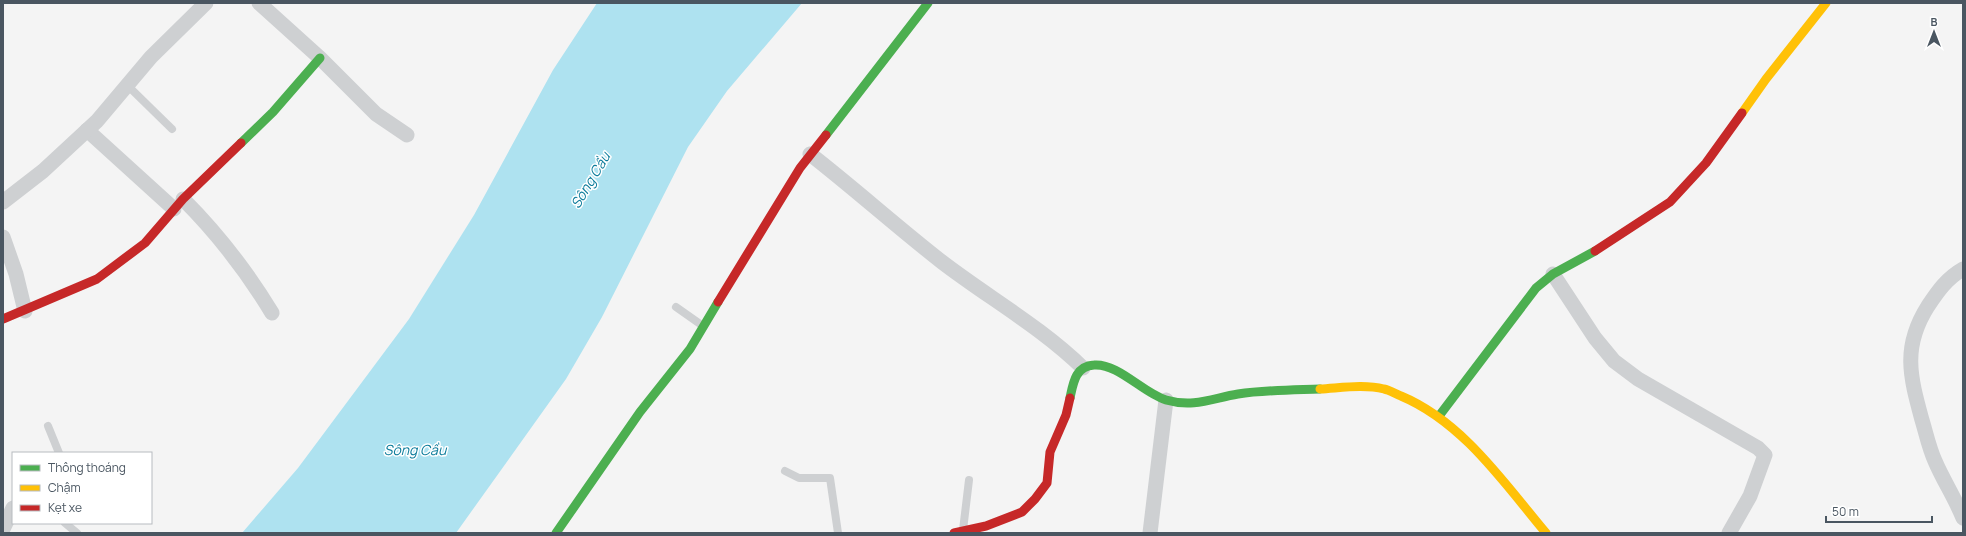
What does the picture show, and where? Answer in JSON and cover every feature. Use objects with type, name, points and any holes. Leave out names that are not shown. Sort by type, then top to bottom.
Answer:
[{"type":"street","points":[[3,202],[43,171],[87,130],[151,57],[206,3]]},
{"type":"street","points":[[259,3],[320,58],[376,114],[407,136]]},
{"type":"street","points":[[556,533],[640,412],[682,360],[704,327],[800,168],[928,3]]},
{"type":"street","points":[[1439,416],[1480,359],[1536,288],[1553,274],[1606,245],[1670,202],[1706,163],[1766,80],[1826,3]]},
{"type":"street","points":[[3,319],[25,311],[96,279],[145,243],[178,204],[273,112],[320,58]]},
{"type":"street","points":[[87,130],[156,190],[208,224],[250,276],[272,313]]},
{"type":"street","points":[[810,154],[942,262],[1073,358],[1083,368]]},
{"type":"street","points":[[3,237],[16,274],[25,311]]},
{"type":"street","points":[[1963,269],[1952,276],[1939,289],[1919,320],[1914,333],[1911,348],[1911,369],[1914,391],[1934,459],[1963,518]]},
{"type":"street","points":[[1553,274],[1594,338],[1614,361],[1638,379],[1758,448],[1765,455],[1750,496],[1729,533]]},
{"type":"street","points":[[959,532],[986,526],[1022,512],[1035,499],[1047,483],[1050,452],[1068,410],[1074,379],[1083,368],[1092,365],[1104,365],[1171,401],[1194,403],[1216,400],[1237,394],[1282,390],[1359,387],[1384,389],[1413,401],[1439,416],[1475,449],[1546,533]]},
{"type":"street","points":[[1150,533],[1171,401]]},
{"type":"street","points":[[3,529],[12,510]]},
{"type":"lane","points":[[127,85],[172,129]]},
{"type":"lane","points":[[676,307],[704,327]]},
{"type":"lane","points":[[48,426],[60,452]]},
{"type":"lane","points":[[785,471],[799,478],[830,478],[838,533]]},
{"type":"lane","points":[[959,532],[969,480]]},
{"type":"lane","points":[[66,524],[77,533]]},
{"type":"water","name":"Sông Cầu","points":[[597,3],[802,3],[727,91],[688,147],[602,317],[566,379],[456,533],[242,533],[298,468],[409,319],[474,215],[553,70]]},
{"type":"traffic: fast","points":[[826,135],[928,3]]},
{"type":"traffic: fast","points":[[241,143],[273,112],[320,58]]},
{"type":"traffic: fast","points":[[1439,416],[1536,288],[1553,274],[1595,251]]},
{"type":"traffic: fast","points":[[556,533],[640,412],[690,349],[718,302]]},
{"type":"traffic: fast","points":[[1070,398],[1074,382],[1079,372],[1088,366],[1094,365],[1103,366],[1121,373],[1157,396],[1176,402],[1203,402],[1238,394],[1279,390],[1320,389]]},
{"type":"traffic: slow","points":[[1742,113],[1766,79],[1826,3]]},
{"type":"traffic: slow","points":[[1320,389],[1368,387],[1388,390],[1423,407],[1444,421],[1481,456],[1546,533]]},
{"type":"traffic: jam","points":[[1595,251],[1670,202],[1706,163],[1742,113]]},
{"type":"traffic: jam","points":[[718,302],[800,168],[826,135]]},
{"type":"traffic: jam","points":[[3,319],[97,279],[145,243],[183,199],[241,143]]},
{"type":"traffic: jam","points":[[954,533],[986,526],[1022,512],[1035,499],[1047,483],[1050,452],[1066,415],[1070,398]]}]
